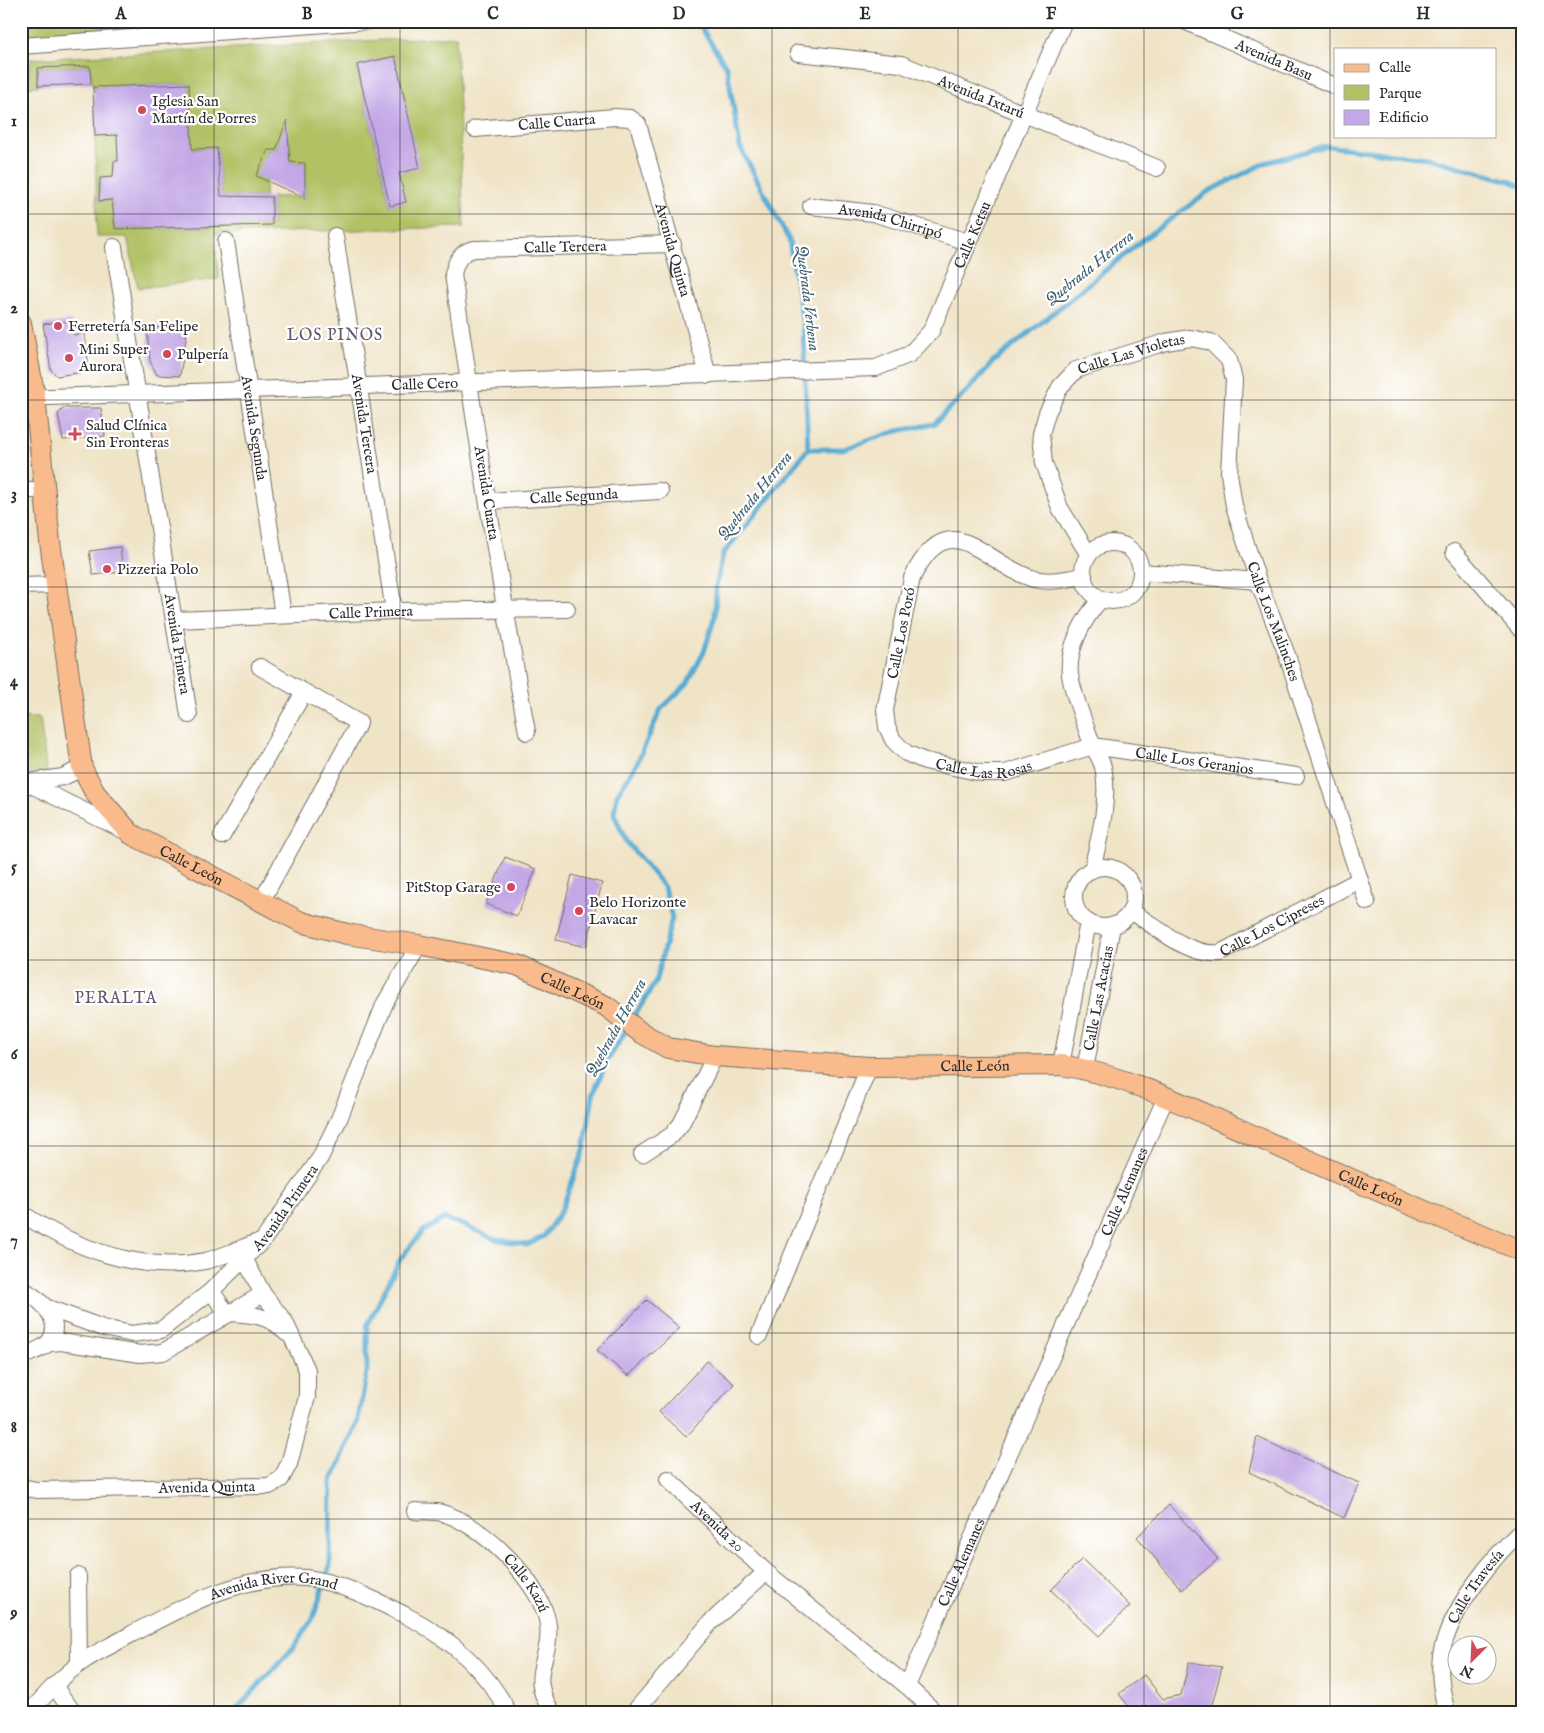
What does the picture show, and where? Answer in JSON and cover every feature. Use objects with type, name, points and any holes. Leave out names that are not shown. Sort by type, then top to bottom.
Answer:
[{"type":"main road","name":"Calle León","points":[[21,323],[28,397],[45,490],[56,585],[82,768],[95,793],[131,834],[301,922],[347,934],[419,944],[517,965],[606,1006],[640,1032],[668,1048],[715,1056],[869,1067],[1061,1065],[1086,1069],[1166,1097],[1425,1213],[1523,1251]]},
{"type":"street","points":[[21,46],[368,21]]},
{"type":"street","name":"Calle Ketsu","points":[[814,370],[876,368],[910,354],[931,331],[1064,21]]},
{"type":"street","name":"Avenida Basu","points":[[1184,21],[1334,86]]},
{"type":"street","name":"Avenida Ixtarú","points":[[798,53],[901,64],[1157,168]]},
{"type":"street","name":"Calle Cuarta","points":[[475,129],[615,117],[630,118],[638,124]]},
{"type":"street","name":"Avenida Quinta","points":[[638,124],[708,375]]},
{"type":"street","name":"Avenida Chirripó","points":[[812,206],[873,213],[968,242]]},
{"type":"street","name":"Avenida Tercera","points":[[335,236],[394,610]]},
{"type":"street","name":"Avenida Segunda","points":[[226,241],[283,615]]},
{"type":"street","name":"Calle Tercera","points":[[460,255],[468,250],[475,249],[673,244]]},
{"type":"street","name":"Avenida Primera","points":[[114,247],[189,715]]},
{"type":"street","name":"Avenida Cuarta","points":[[460,255],[453,274],[468,383],[527,732]]},
{"type":"street","name":"Calle Las Violetas","points":[[1089,555],[1060,508],[1044,464],[1041,434],[1047,412],[1060,388],[1076,370],[1139,350],[1190,338],[1211,342]]},
{"type":"street","name":"Calle Los Malinches","points":[[1211,342],[1229,360],[1234,380],[1229,473],[1234,506],[1258,581],[1287,655],[1366,902]]},
{"type":"street","name":"Calle Cero","points":[[28,397],[137,395],[247,388],[468,383],[814,370]]},
{"type":"street","points":[[21,490],[45,490]]},
{"type":"street","name":"Calle Segunda","points":[[488,501],[660,490]]},
{"type":"street","name":"Calle Los Poró","points":[[887,727],[885,710],[912,578],[921,558],[934,546],[949,539],[964,541],[1014,571],[1035,579],[1056,581],[1084,576]]},
{"type":"street","points":[[1104,545],[1122,545],[1136,555],[1142,572],[1136,590],[1120,600],[1101,599],[1093,593],[1084,576],[1084,569],[1089,555],[1104,545]]},
{"type":"street","points":[[1454,552],[1523,632]]},
{"type":"street","points":[[1142,572],[1258,581]]},
{"type":"street","points":[[21,586],[56,585]]},
{"type":"street","points":[[1092,870],[1105,808],[1104,770],[1093,746],[1070,676],[1071,659],[1076,641],[1089,612],[1101,599]]},
{"type":"street","name":"Calle Primera","points":[[175,620],[394,610],[567,609]]},
{"type":"street","points":[[260,667],[359,723],[261,902]]},
{"type":"street","points":[[222,836],[304,692]]},
{"type":"street","name":"Calle Las Rosas","points":[[887,727],[893,740],[906,753],[925,761],[982,773],[1005,773],[1093,746]]},
{"type":"street","name":"Calle Los Geranios","points":[[1093,746],[1296,776]]},
{"type":"street","points":[[24,781],[63,777],[82,768]]},
{"type":"street","points":[[24,781],[131,834]]},
{"type":"street","points":[[1088,922],[1076,908],[1074,898],[1079,880],[1092,870],[1104,867],[1123,874],[1133,891],[1131,911]]},
{"type":"street","name":"Calle Los Cipreses","points":[[1131,911],[1190,950],[1201,954],[1220,953],[1359,880]]},
{"type":"street","name":"Calle Las Acacias","points":[[1061,1065],[1088,922],[1104,927],[1112,926],[1119,923],[1131,911]]},
{"type":"street","name":"Calle Las Acacias","points":[[1086,1069],[1112,926]]},
{"type":"street","name":"Avenida Primera","points":[[21,1289],[45,1307],[75,1320],[132,1334],[161,1330],[211,1290],[264,1239],[320,1158],[339,1119],[385,1003],[419,944]]},
{"type":"street","points":[[642,1154],[672,1134],[681,1124],[715,1056]]},
{"type":"street","points":[[759,1336],[869,1067]]},
{"type":"street","name":"Calle Alemanes","points":[[907,1686],[1166,1097]]},
{"type":"street","points":[[21,1213],[81,1245],[111,1256],[138,1262],[164,1264],[207,1260],[264,1239]]},
{"type":"street","name":"Avenida Quinta","points":[[21,1487],[36,1490],[269,1486],[281,1479],[289,1464],[307,1397],[307,1370],[285,1322],[263,1294],[244,1258]]},
{"type":"street","points":[[211,1290],[227,1313]]},
{"type":"street","points":[[21,1357],[49,1343],[61,1342],[140,1354],[163,1352],[214,1324],[227,1313],[263,1294]]},
{"type":"street","points":[[45,1307],[53,1318],[54,1332],[49,1343]]},
{"type":"street","name":"Avenida Quinta","points":[[227,1313],[249,1314],[273,1321],[296,1344]]},
{"type":"street","name":"Avenida 20","points":[[668,1478],[766,1572]]},
{"type":"street","name":"Calle Kazú","points":[[415,1511],[441,1512],[464,1523],[495,1545],[525,1577],[539,1600],[548,1623],[548,1642],[540,1668],[540,1687],[544,1700],[552,1712]]},
{"type":"street","name":"Calle Travesía","points":[[1447,1712],[1440,1662],[1444,1642],[1462,1606],[1496,1554],[1523,1528]]},
{"type":"street","points":[[634,1712],[710,1623],[766,1572],[907,1686],[935,1712]]},
{"type":"street","points":[[78,1576],[79,1664]]},
{"type":"street","name":"Avenida River Grand","points":[[30,1712],[54,1686],[79,1664],[162,1618],[232,1587],[254,1581],[306,1578],[372,1598],[430,1628],[478,1667],[492,1684],[508,1712]]},
{"type":"street","points":[[54,1686],[73,1712]]},
{"type":"green space","points":[[28,21],[202,21],[26,35]]},
{"type":"green space","points":[[456,36],[464,227],[214,234],[219,279],[138,288],[127,237],[97,237],[95,136],[191,133],[189,84],[93,87],[90,66],[38,68],[38,86],[27,87],[31,59]],"holes":[[[395,56],[407,110],[386,116],[405,202],[390,206],[357,65]],[[281,137],[288,137],[290,162],[305,163],[305,196],[272,197],[272,225],[115,229],[112,200],[99,201],[100,178],[113,177],[114,161],[118,161],[126,150],[217,148],[221,196],[265,197],[266,180],[257,176],[268,150],[276,150]]]},
{"type":"green space","points":[[21,717],[40,718],[47,773],[28,777],[21,774]]},
{"type":"building","points":[[395,56],[420,168],[399,173],[406,202],[390,206],[357,65]]},
{"type":"building","points":[[90,66],[91,84],[38,86],[38,68]]},
{"type":"building","points":[[189,84],[192,149],[217,148],[221,196],[272,197],[272,225],[115,229],[112,200],[99,201],[100,178],[113,177],[114,161],[118,161],[117,135],[95,136],[93,87]]},
{"type":"building","points":[[287,120],[290,162],[305,163],[305,198],[256,176],[268,150],[276,150]]},
{"type":"building","name":"Mini Super Aurora","points":[[72,321],[74,335],[85,333],[89,371],[57,376],[51,370],[43,324]]},
{"type":"building","name":"Pulpería","points":[[188,326],[180,376],[157,375],[150,361],[147,328]]},
{"type":"building","points":[[64,408],[101,408],[105,436],[63,440],[58,414]]},
{"type":"building","points":[[120,547],[123,572],[93,575],[89,551]]},
{"type":"building","name":"PitStop Garage","points":[[505,857],[536,869],[517,916],[486,904]]},
{"type":"building","name":"Belo Horizonte Lavacar","points":[[572,875],[602,883],[586,947],[556,940]]},
{"type":"building","points":[[647,1300],[680,1328],[628,1376],[597,1350]]},
{"type":"building","points":[[707,1361],[734,1384],[686,1437],[659,1412]]},
{"type":"building","points":[[1257,1437],[1359,1483],[1344,1518],[1249,1472]]},
{"type":"building","points":[[1169,1505],[1218,1559],[1182,1590],[1137,1537]]},
{"type":"building","points":[[1082,1559],[1130,1606],[1099,1636],[1051,1590]]},
{"type":"building","points":[[1189,1662],[1222,1667],[1210,1712],[1133,1712],[1119,1694],[1144,1675],[1163,1699],[1181,1695]]},
{"type":"waterway","name":"Quebrada Verbena","points":[[697,21],[727,68],[740,147],[789,240],[803,323],[808,449]]},
{"type":"waterway","name":"Quebrada Herrera","points":[[632,1020],[655,983],[672,918],[664,887],[626,841],[614,814],[617,795],[637,763],[661,709],[687,684],[704,652],[715,616],[716,586],[723,554],[808,449],[843,449],[897,431],[934,424],[993,362],[1145,238],[1209,191],[1265,163],[1326,146],[1427,158],[1510,181],[1523,187]]},
{"type":"waterway","name":"Quebrada Herrera","points":[[234,1712],[294,1647],[313,1618],[330,1566],[331,1482],[357,1424],[367,1372],[367,1326],[401,1258],[423,1231],[444,1219],[461,1224],[495,1239],[527,1245],[544,1236],[561,1211],[584,1150],[593,1095],[606,1063],[628,1027]]},
{"type":"place","name":"Iglesia San Martín de Porres","points":[[142,110]]},
{"type":"place","name":"Ferretería San Felipe","points":[[58,326]]},
{"type":"place","name":"Pulpería","points":[[167,354]]},
{"type":"place","name":"Mini Super Aurora","points":[[69,358]]},
{"type":"place","name":"Salud Clínica Sin Fronteras","points":[[75,434]]},
{"type":"place","name":"Pizzeria Polo","points":[[107,569]]},
{"type":"place","name":"PitStop Garage","points":[[511,887]]},
{"type":"place","name":"Belo Horizonte Lavacar","points":[[579,911]]},
{"type":"district","name":"LOS PINOS","points":[[335,334]]},
{"type":"district","name":"PERALTA","points":[[116,997]]}]
